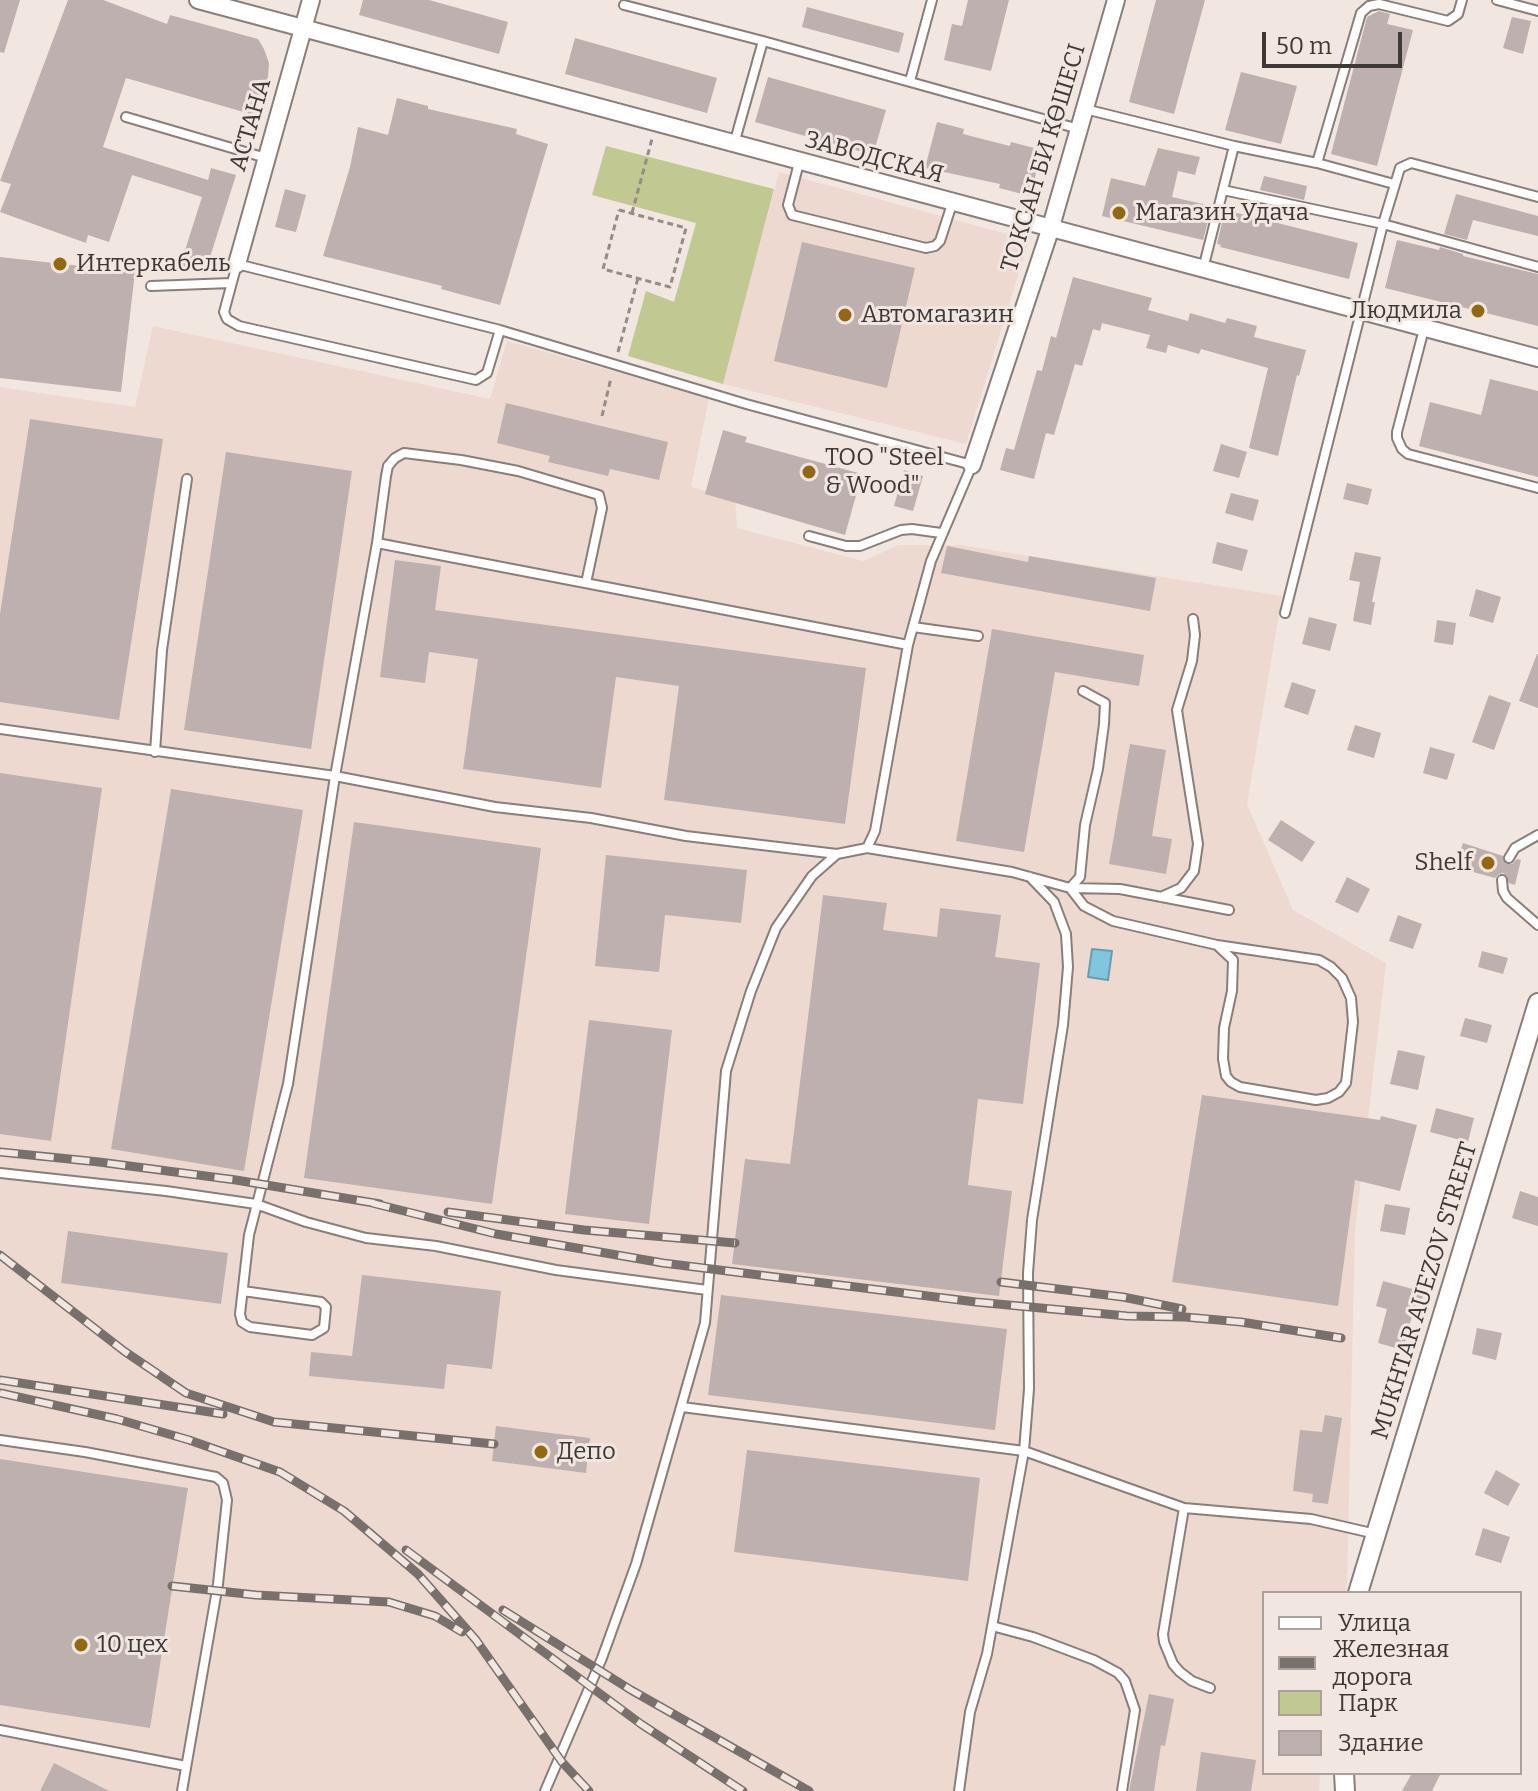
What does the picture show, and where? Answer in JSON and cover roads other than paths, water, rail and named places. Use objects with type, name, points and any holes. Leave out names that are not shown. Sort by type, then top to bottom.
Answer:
[{"type":"street","name":"ЗАВОДСКАЯ","points":[[199,0],[952,204],[1538,358]]},
{"type":"street","name":"АСТАНА","points":[[237,264],[311,0]]},
{"type":"street","name":"ТОКСАН БИ КӨШЕСІ","points":[[972,465],[1050,230],[1116,0]]},
{"type":"street","name":"MUKHTAR AUEZOV STREET","points":[[1359,1591],[1538,1003]]},
{"type":"lane","points":[[910,81],[932,0]]},
{"type":"lane","points":[[1317,163],[1361,13],[1369,6],[1379,4],[1448,21],[1458,14],[1462,0]]},
{"type":"lane","points":[[1497,0],[1538,11]]},
{"type":"lane","points":[[624,5],[1079,129]]},
{"type":"lane","points":[[734,145],[763,41]]},
{"type":"lane","points":[[1085,109],[1394,184]]},
{"type":"lane","points":[[126,117],[266,158]]},
{"type":"lane","points":[[1202,270],[1234,146]]},
{"type":"lane","points":[[799,163],[788,205],[792,215],[926,248],[940,241],[952,204]]},
{"type":"lane","points":[[1285,613],[1383,224],[1400,168],[1411,163],[1538,197]]},
{"type":"lane","points":[[1223,190],[1383,224],[1538,267]]},
{"type":"lane","points":[[500,330],[487,373],[476,380],[232,324],[224,312],[237,264],[500,330],[746,404],[972,465],[931,561],[908,645],[875,831],[867,848]]},
{"type":"lane","points":[[151,286],[231,283]]},
{"type":"lane","points":[[1424,329],[1397,432],[1402,449],[1408,454],[1538,488]]},
{"type":"lane","points":[[243,1291],[321,1302],[326,1307],[324,1328],[312,1335],[246,1325],[240,1318],[249,1235],[288,1084],[335,776],[388,466],[404,453],[414,452],[518,471],[599,495],[602,508],[586,583]]},
{"type":"lane","points":[[155,752],[162,650],[187,479]]},
{"type":"lane","points":[[809,536],[846,546],[860,546],[901,530],[941,533]]},
{"type":"lane","points":[[377,543],[908,645]]},
{"type":"lane","points":[[1161,897],[1181,888],[1194,871],[1198,844],[1177,710],[1192,661],[1193,619]]},
{"type":"lane","points":[[913,627],[978,636]]},
{"type":"lane","points":[[1070,888],[1080,877],[1085,825],[1098,769],[1104,724],[1105,703],[1083,691]]},
{"type":"lane","points":[[0,729],[335,776],[495,807],[591,818],[686,836],[837,854],[867,848],[1030,877],[1070,888],[1120,889],[1229,910]]},
{"type":"lane","points":[[1509,858],[1515,848],[1538,835]]},
{"type":"lane","points":[[545,1791],[594,1678],[636,1564],[705,1323],[726,1071],[751,991],[776,928],[812,876],[837,854]]},
{"type":"lane","points":[[959,1791],[970,1712],[987,1654],[1024,1451],[1032,1220],[1063,1025],[1068,967],[1066,934],[1054,902],[1030,877]]},
{"type":"lane","points":[[1502,880],[1507,898],[1538,925]]},
{"type":"lane","points":[[1070,888],[1084,906],[1113,921],[1217,945],[1319,960],[1331,967],[1342,978],[1351,998],[1353,1022],[1346,1083],[1339,1092],[1316,1100],[1240,1087],[1226,1076],[1224,1028],[1232,991],[1233,960],[1217,945]]},
{"type":"lane","points":[[0,1173],[256,1204],[306,1222],[366,1238],[436,1246],[556,1270],[707,1290]]},
{"type":"lane","points":[[682,1407],[1024,1451],[1184,1508],[1311,1519],[1376,1534]]},
{"type":"lane","points":[[0,1440],[114,1457],[216,1477],[223,1483],[227,1500],[218,1584],[182,1791]]},
{"type":"lane","points":[[1184,1508],[1164,1642],[1173,1664],[1180,1672],[1210,1688]]},
{"type":"lane","points":[[992,1626],[1033,1637],[1094,1660],[1118,1673],[1125,1681],[1135,1710],[1122,1791]]},
{"type":"lane","points":[[0,1730],[186,1766]]},
{"type":"water","points":[[1092,949],[1112,951],[1108,980],[1088,977]]},
{"type":"railway","points":[[0,1152],[236,1180],[380,1204]]},
{"type":"railway","points":[[372,1203],[496,1234],[663,1263],[976,1302],[1127,1316],[1241,1322],[1341,1338]]},
{"type":"railway","points":[[448,1212],[584,1230],[735,1243]]},
{"type":"railway","points":[[0,1255],[124,1351],[186,1393],[274,1422],[494,1444]]},
{"type":"railway","points":[[1001,1282],[1123,1297],[1182,1309]]},
{"type":"railway","points":[[0,1380],[223,1414]]},
{"type":"railway","points":[[0,1393],[117,1419],[189,1440],[280,1472],[344,1511],[418,1574],[476,1640],[562,1762],[589,1791]]},
{"type":"railway","points":[[406,1550],[641,1724],[743,1791]]},
{"type":"railway","points":[[172,1586],[256,1595],[389,1602],[435,1616],[462,1632]]},
{"type":"railway","points":[[503,1610],[631,1690],[809,1791]]},
{"type":"place","name":"Магазин Удача","points":[[1119,213]]},
{"type":"place","name":"Интеркабель","points":[[60,264]]},
{"type":"place","name":"Людмила","points":[[1478,311]]},
{"type":"place","name":"Автомагазин","points":[[845,315]]},
{"type":"place","name":"TOO \"Steel & Wood\"","points":[[809,472]]},
{"type":"place","name":"Shelf","points":[[1488,863]]},
{"type":"place","name":"Депо","points":[[541,1452]]},
{"type":"place","name":"10 цех","points":[[81,1645]]}]
